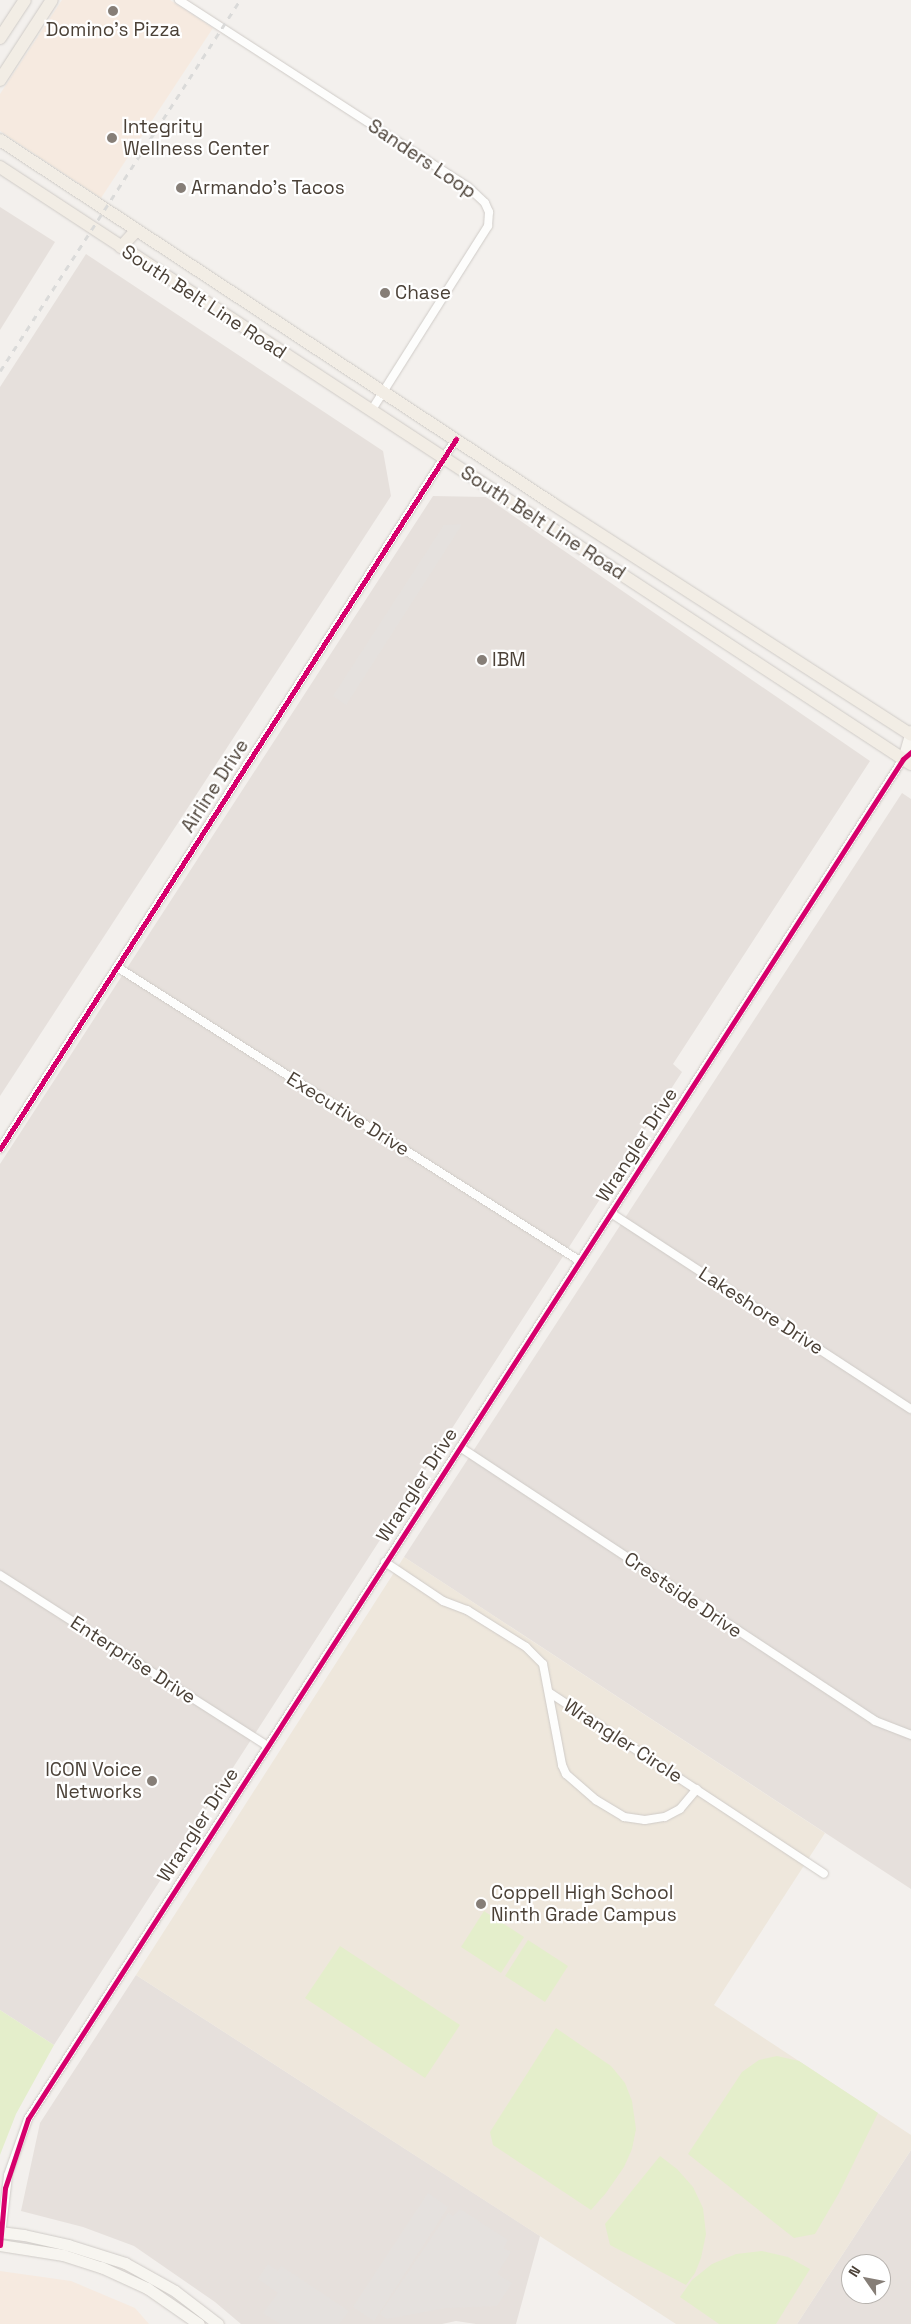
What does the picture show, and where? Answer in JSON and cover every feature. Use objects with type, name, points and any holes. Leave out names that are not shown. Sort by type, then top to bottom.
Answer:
[{"type":"main road","points":[[0,38],[25,0]]},
{"type":"main road","points":[[0,80],[52,0]]},
{"type":"main road","name":"South Belt Line Road","points":[[0,140],[668,579],[910,733]]},
{"type":"main road","name":"South Belt Line Road","points":[[0,167],[656,597],[908,758]]},
{"type":"main road","points":[[121,247],[137,230]]},
{"type":"main road","points":[[656,597],[668,579]]},
{"type":"main road","points":[[908,758],[910,733]]},
{"type":"main road","points":[[1,2232],[23,2234],[105,2255],[125,2263],[165,2285],[218,2324]]},
{"type":"main road","points":[[0,2245],[32,2249],[81,2260],[122,2276],[158,2295],[198,2324]]},
{"type":"main road","points":[[158,2295],[165,2285]]},
{"type":"street","name":"Sanders Loop","points":[[179,0],[468,187],[485,203],[489,212],[488,226],[371,411]]},
{"type":"street","name":"Airline Drive","points":[[0,1148],[456,439]]},
{"type":"street","name":"Wrangler Drive","points":[[0,2245],[8,2175],[28,2119],[385,1562],[908,758]]},
{"type":"street","name":"Executive Drive","points":[[117,967],[580,1261]]},
{"type":"street","name":"Lakeshore Drive","points":[[611,1213],[911,1409]]},
{"type":"street","name":"Crestside Drive","points":[[460,1447],[867,1716],[900,1732],[911,1735]]},
{"type":"street","name":"Wrangler Drive","points":[[385,1562],[443,1601],[467,1610],[526,1647],[543,1664],[550,1693]]},
{"type":"street","name":"Enterprise Drive","points":[[0,1575],[267,1746]]},
{"type":"street","name":"Wrangler Circle","points":[[550,1693],[562,1765],[566,1774],[596,1800],[624,1817],[645,1820],[665,1817],[680,1809],[697,1789]]},
{"type":"street","name":"Wrangler Circle","points":[[550,1693],[824,1874]]},
{"type":"shaded area","points":[[62,0],[170,0],[213,28],[101,198],[0,131],[0,94]]},
{"type":"shaded area","points":[[0,207],[55,242],[0,330]]},
{"type":"shaded area","points":[[86,254],[383,451],[391,496],[0,1096],[0,387]]},
{"type":"shaded area","points":[[433,496],[486,497],[870,761],[673,1064],[682,1072],[54,2045],[0,2010],[0,1164]]},
{"type":"shaded area","points":[[460,524],[461,526],[346,705],[333,696],[444,525]]},
{"type":"shaded area","points":[[902,793],[911,799],[911,1889],[404,1557]]},
{"type":"shaded area","name":"Coppell High School Ninth Grade Campus","points":[[404,1557],[825,1833],[714,2005],[911,2135],[911,2150],[843,2254],[841,2254],[841,2257],[797,2324],[676,2324],[136,1975]]},
{"type":"shaded area","points":[[136,1975],[540,2236],[516,2324],[476,2324],[456,2321],[442,2324],[241,2324],[215,2302],[134,2246],[83,2227],[21,2211],[40,2123]]},
{"type":"shaded area","points":[[911,2150],[911,2324],[797,2324],[841,2257],[841,2304],[891,2304],[891,2254],[843,2254]]},
{"type":"shaded area","points":[[428,2193],[448,2207],[374,2321],[353,2307]]},
{"type":"shaded area","points":[[460,2209],[508,2240],[504,2248],[511,2252],[497,2274],[512,2283],[497,2306],[445,2308],[387,2319],[380,2314],[448,2213],[453,2216]]},
{"type":"shaded area","points":[[268,2264],[278,2271],[281,2266],[349,2311],[339,2324],[280,2324],[263,2313],[278,2293],[258,2279]]},
{"type":"shaded area","points":[[0,2271],[71,2281],[135,2308],[149,2324],[0,2324]]},
{"type":"green space","points":[[484,1911],[524,1937],[501,1973],[461,1947]]},
{"type":"green space","points":[[528,1940],[568,1966],[545,2002],[505,1976]]},
{"type":"green space","points":[[340,1946],[460,2025],[425,2078],[305,1998]]},
{"type":"green space","points":[[0,2010],[54,2045],[16,2114],[0,2155]]},
{"type":"green space","points":[[556,2028],[611,2066],[625,2083],[632,2101],[636,2129],[632,2149],[624,2167],[606,2193],[591,2210],[493,2145],[490,2132]]},
{"type":"green space","points":[[777,2056],[799,2061],[878,2113],[839,2193],[815,2234],[794,2238],[688,2154],[742,2072],[759,2060]]},
{"type":"green space","points":[[660,2156],[677,2169],[693,2187],[703,2208],[706,2234],[701,2258],[695,2273],[686,2285],[610,2245],[605,2224]]},
{"type":"green space","points":[[762,2251],[788,2257],[810,2269],[776,2324],[719,2324],[680,2297],[692,2280],[712,2264],[736,2254]]},
{"type":"railway","points":[[0,371],[240,0]]},
{"type":"cycle path","points":[[0,1149],[456,439]]},
{"type":"cycle path","points":[[0,2245],[5,2188],[28,2119],[903,759],[911,752]]},
{"type":"place","name":"Domino's Pizza","points":[[113,11]]},
{"type":"place","name":"Integrity Wellness Center","points":[[112,138]]},
{"type":"place","name":"Armando's Tacos","points":[[181,188]]},
{"type":"place","name":"Chase","points":[[385,293]]},
{"type":"place","name":"IBM","points":[[482,660]]},
{"type":"place","name":"ICON Voice Networks","points":[[152,1781]]},
{"type":"place","name":"Coppell High School Ninth Grade Campus","points":[[481,1904]]}]
